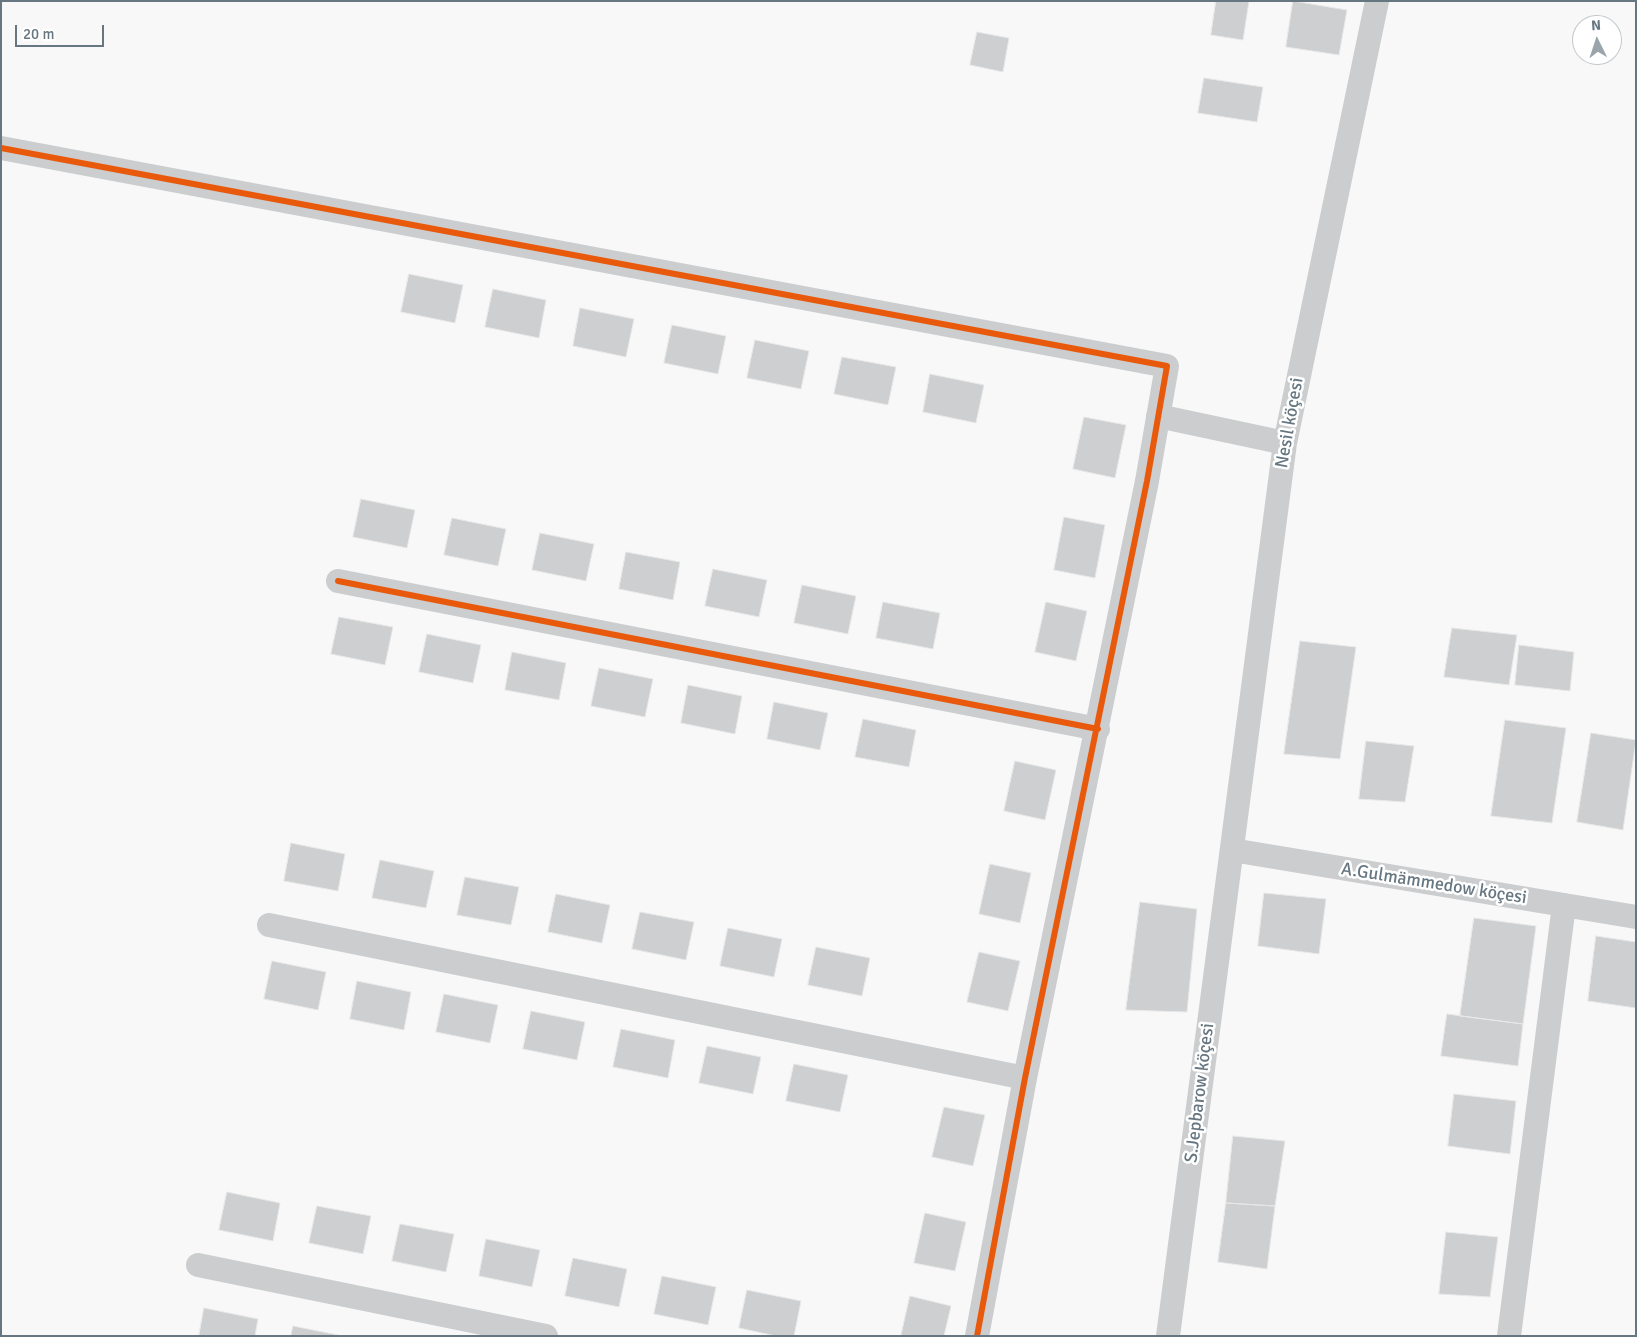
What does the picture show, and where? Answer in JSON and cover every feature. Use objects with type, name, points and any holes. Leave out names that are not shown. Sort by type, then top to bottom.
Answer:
[{"type":"street","name":"Nesil köçesi","points":[[1232,850],[1285,443],[1377,1]]},
{"type":"street","points":[[1,148],[1166,366],[1147,481],[1026,1078],[977,1336]]},
{"type":"street","points":[[1158,416],[1285,443]]},
{"type":"street","points":[[338,581],[1098,729]]},
{"type":"street","name":"A.Gulmämmedow köçesi","points":[[1232,850],[1636,917]]},
{"type":"street","name":"S.Jepbarow köçesi","points":[[1168,1336],[1232,850]]},
{"type":"street","points":[[1509,1336],[1564,905]]},
{"type":"street","points":[[269,925],[1026,1078]]},
{"type":"street","points":[[198,1265],[546,1336]]},
{"type":"building","points":[[1216,1],[1249,1],[1243,40],[1211,35]]},
{"type":"building","points":[[1293,1],[1347,10],[1339,55],[1286,47]]},
{"type":"building","points":[[977,32],[1009,38],[1003,72],[970,65]]},
{"type":"building","points":[[1204,78],[1263,87],[1257,122],[1198,113]]},
{"type":"building","points":[[409,274],[463,285],[455,323],[401,312]]},
{"type":"building","points":[[493,289],[546,300],[539,338],[485,327]]},
{"type":"building","points":[[580,308],[634,319],[626,357],[573,346]]},
{"type":"building","points":[[672,325],[726,336],[718,374],[664,363]]},
{"type":"building","points":[[755,340],[809,351],[801,389],[747,378]]},
{"type":"building","points":[[842,357],[896,367],[888,405],[834,394]]},
{"type":"building","points":[[930,374],[984,385],[976,423],[923,412]]},
{"type":"building","points":[[1084,417],[1126,425],[1115,478],[1073,469]]},
{"type":"building","points":[[361,499],[415,510],[407,548],[353,537]]},
{"type":"building","points":[[1064,517],[1105,525],[1095,578],[1054,570]]},
{"type":"building","points":[[452,518],[506,529],[498,566],[444,555]]},
{"type":"building","points":[[540,533],[594,544],[586,581],[532,570]]},
{"type":"building","points":[[626,552],[680,562],[673,600],[619,589]]},
{"type":"building","points":[[713,569],[767,580],[759,617],[705,606]]},
{"type":"building","points":[[802,585],[856,596],[848,634],[794,623]]},
{"type":"building","points":[[883,602],[940,613],[933,649],[876,638]]},
{"type":"building","points":[[1046,602],[1087,611],[1076,661],[1035,652]]},
{"type":"building","points":[[339,617],[393,627],[385,665],[331,654]]},
{"type":"building","points":[[1452,628],[1517,635],[1509,685],[1444,677]]},
{"type":"building","points":[[427,634],[481,645],[473,683],[419,672]]},
{"type":"building","points":[[1300,641],[1356,647],[1340,759],[1284,754]]},
{"type":"building","points":[[1519,645],[1574,652],[1570,691],[1515,685]]},
{"type":"building","points":[[512,652],[566,663],[559,700],[505,690]]},
{"type":"building","points":[[599,668],[653,679],[645,717],[591,706]]},
{"type":"building","points":[[688,685],[742,696],[735,734],[681,723]]},
{"type":"building","points":[[774,702],[828,713],[820,750],[767,739]]},
{"type":"building","points":[[863,719],[916,730],[909,767],[855,757]]},
{"type":"building","points":[[1505,720],[1566,728],[1552,823],[1491,816]]},
{"type":"building","points":[[1591,733],[1636,740],[1623,830],[1577,822]]},
{"type":"building","points":[[1366,741],[1414,746],[1405,802],[1359,799]]},
{"type":"building","points":[[1015,761],[1056,770],[1045,820],[1004,811]]},
{"type":"building","points":[[291,843],[345,854],[338,891],[284,881]]},
{"type":"building","points":[[380,860],[434,871],[426,908],[372,898]]},
{"type":"building","points":[[990,864],[1031,873],[1020,923],[979,914]]},
{"type":"building","points":[[465,877],[519,887],[511,925],[457,915]]},
{"type":"building","points":[[1264,893],[1326,899],[1319,954],[1258,946]]},
{"type":"building","points":[[556,894],[610,905],[602,943],[548,932]]},
{"type":"building","points":[[1140,902],[1197,909],[1187,1012],[1126,1010]]},
{"type":"building","points":[[640,912],[694,922],[686,960],[632,949]]},
{"type":"building","points":[[1474,918],[1536,926],[1523,1024],[1460,1016]]},
{"type":"building","points":[[728,928],[782,939],[774,977],[720,966]]},
{"type":"building","points":[[1596,936],[1636,942],[1636,1008],[1588,1001]]},
{"type":"building","points":[[816,947],[870,958],[862,996],[808,985]]},
{"type":"building","points":[[979,952],[1020,961],[1008,1011],[967,1002]]},
{"type":"building","points":[[272,961],[326,972],[318,1010],[264,999]]},
{"type":"building","points":[[357,981],[411,992],[404,1030],[350,1019]]},
{"type":"building","points":[[444,994],[498,1005],[490,1043],[436,1032]]},
{"type":"building","points":[[531,1011],[585,1022],[577,1060],[523,1049]]},
{"type":"building","points":[[1447,1014],[1523,1024],[1518,1066],[1441,1056]]},
{"type":"building","points":[[621,1029],[675,1040],[668,1078],[613,1067]]},
{"type":"building","points":[[707,1046],[761,1057],[753,1094],[699,1083]]},
{"type":"building","points":[[794,1064],[848,1075],[840,1112],[786,1101]]},
{"type":"building","points":[[1454,1094],[1516,1101],[1510,1154],[1448,1146]]},
{"type":"building","points":[[944,1107],[985,1115],[973,1166],[932,1157]]},
{"type":"building","points":[[1233,1136],[1285,1141],[1275,1206],[1226,1203]]},
{"type":"building","points":[[227,1192],[280,1203],[273,1241],[219,1230]]},
{"type":"building","points":[[1226,1203],[1275,1206],[1267,1269],[1218,1262]]},
{"type":"building","points":[[317,1206],[371,1216],[363,1254],[309,1243]]},
{"type":"building","points":[[925,1213],[966,1222],[955,1271],[914,1263]]},
{"type":"building","points":[[400,1224],[454,1234],[446,1272],[392,1261]]},
{"type":"building","points":[[1446,1232],[1498,1237],[1490,1297],[1439,1294]]},
{"type":"building","points":[[486,1239],[540,1250],[532,1287],[479,1276]]},
{"type":"building","points":[[573,1258],[627,1269],[619,1307],[565,1296]]},
{"type":"building","points":[[662,1276],[716,1287],[708,1325],[654,1314]]},
{"type":"building","points":[[747,1290],[801,1301],[794,1336],[776,1336],[739,1328]]},
{"type":"building","points":[[910,1296],[951,1306],[944,1336],[901,1336]]},
{"type":"building","points":[[204,1308],[258,1319],[255,1336],[199,1336]]},
{"type":"building","points":[[293,1326],[343,1336],[291,1336]]},
{"type":"cycle path","points":[[1,148],[1167,366],[1147,481],[1025,1078],[977,1336]]},
{"type":"cycle path","points":[[338,581],[1098,729]]}]
